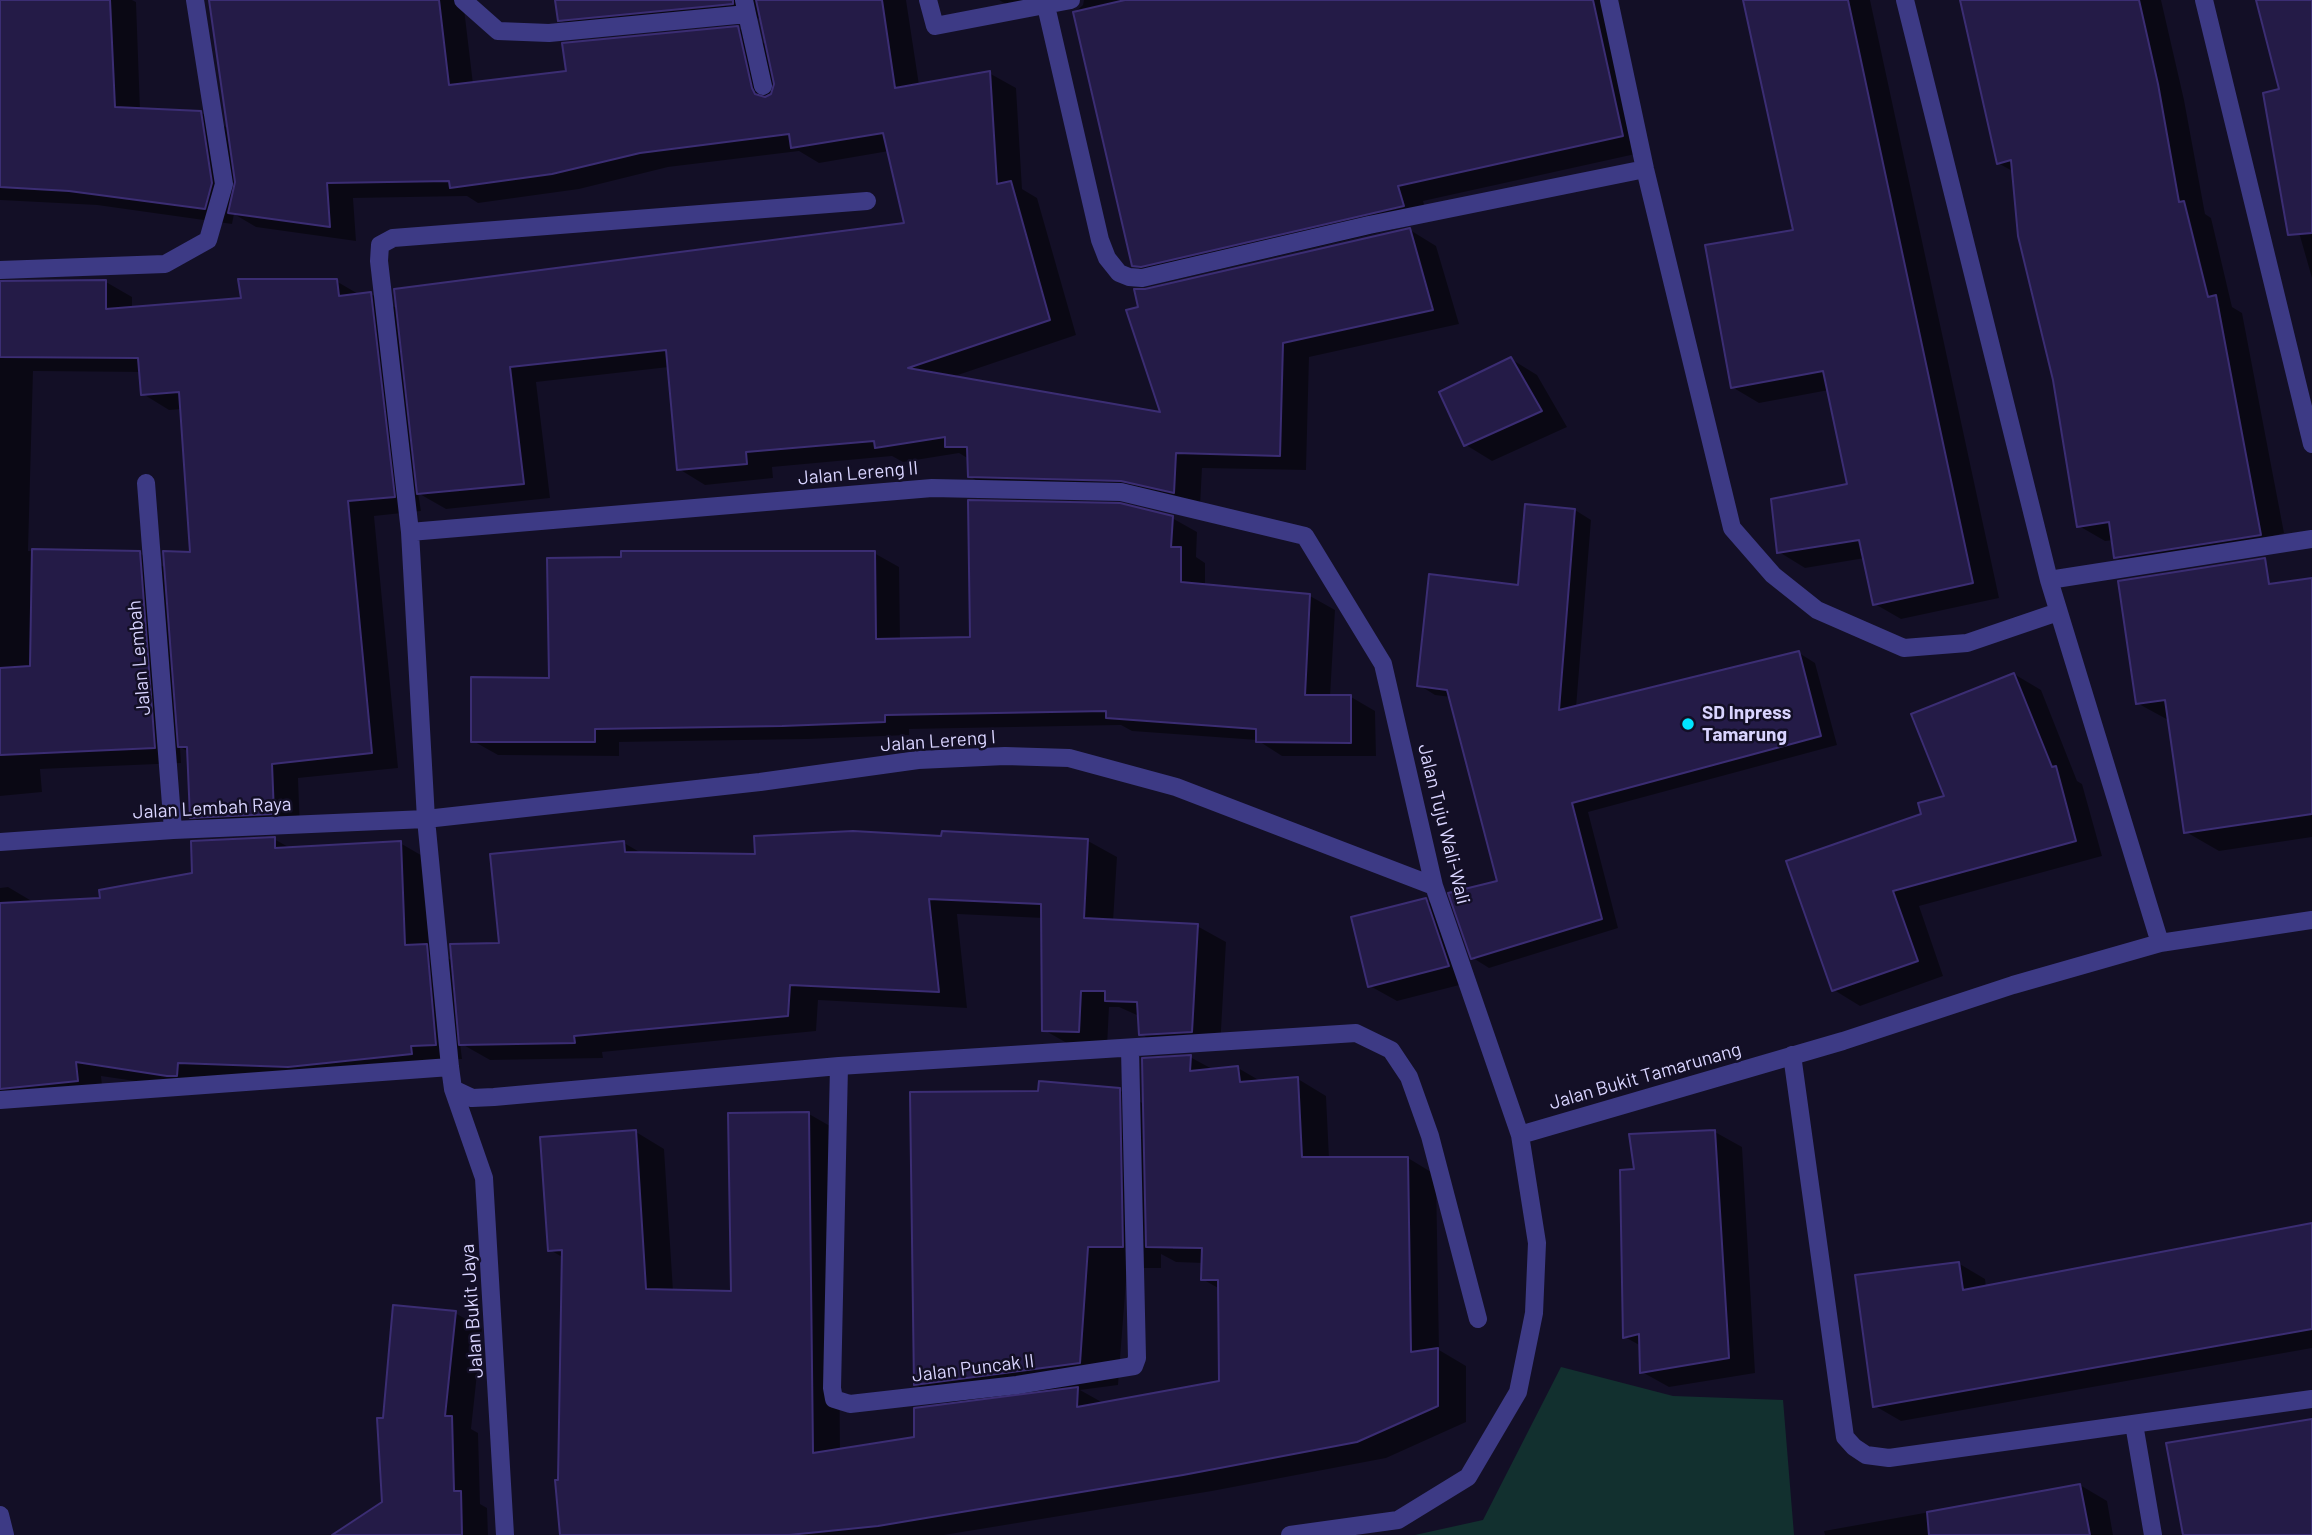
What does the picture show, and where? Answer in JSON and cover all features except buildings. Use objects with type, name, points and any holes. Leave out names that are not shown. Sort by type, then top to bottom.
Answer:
[{"type":"street","points":[[0,270],[165,264],[208,240],[224,184],[195,0]]},
{"type":"street","points":[[463,0],[498,31],[548,33],[746,7],[763,86]]},
{"type":"street","points":[[928,0],[935,26],[1071,0]]},
{"type":"street","points":[[1609,0],[1645,169],[1732,528],[1753,554],[1794,595],[1816,610],[1904,648],[1967,643],[2058,612]]},
{"type":"street","points":[[1905,0],[2049,580],[2160,943]]},
{"type":"street","points":[[2204,0],[2312,444]]},
{"type":"street","points":[[1046,6],[1100,240],[1113,265],[1129,277],[1142,278],[1369,225],[1645,169]]},
{"type":"street","name":"Jalan Bukit Jaya","points":[[505,1535],[484,1178],[453,1089],[450,1067],[426,819],[410,532],[379,261],[380,245],[393,238],[867,201]]},
{"type":"street","name":"Jalan Lembah","points":[[146,483],[173,830]]},
{"type":"street","name":"Jalan Lereng II","points":[[410,532],[932,488],[1121,492],[1305,536]]},
{"type":"street","name":"Jalan Tuju Wali-Wali","points":[[1305,536],[1383,664],[1434,886],[1520,1135]]},
{"type":"street","points":[[2049,580],[2312,539]]},
{"type":"street","name":"Jalan Lereng I","points":[[426,819],[760,782],[918,761],[1005,756],[1069,758],[1176,787],[1434,886]]},
{"type":"street","name":"Jalan Lembah Raya","points":[[0,842],[173,830],[426,819]]},
{"type":"street","name":"Jalan Bukit Tamarunang","points":[[1520,1135],[2160,943],[2312,920]]},
{"type":"street","points":[[453,1089],[472,1098],[494,1097],[839,1066],[1356,1033],[1391,1050],[1409,1077],[1430,1136],[1478,1319]]},
{"type":"street","name":"Jalan Puncak II","points":[[839,1066],[832,1388],[834,1399],[849,1404],[1017,1385],[1134,1366],[1137,1358],[1130,1049]]},
{"type":"street","points":[[1792,1055],[1845,1437],[1866,1455],[1889,1458],[2312,1399]]},
{"type":"street","points":[[0,1100],[450,1067]]},
{"type":"street","points":[[1290,1535],[1398,1520],[1468,1477],[1518,1392],[1534,1313],[1537,1242],[1520,1135]]},
{"type":"street","points":[[2134,1424],[2153,1535]]},
{"type":"street","points":[[0,1515],[5,1535]]},
{"type":"green space","points":[[1561,1367],[1673,1396],[1783,1400],[1794,1535],[1415,1535],[1483,1520]]},
{"type":"place","name":"SD Inpress Tamarung","points":[[1688,724]]}]
